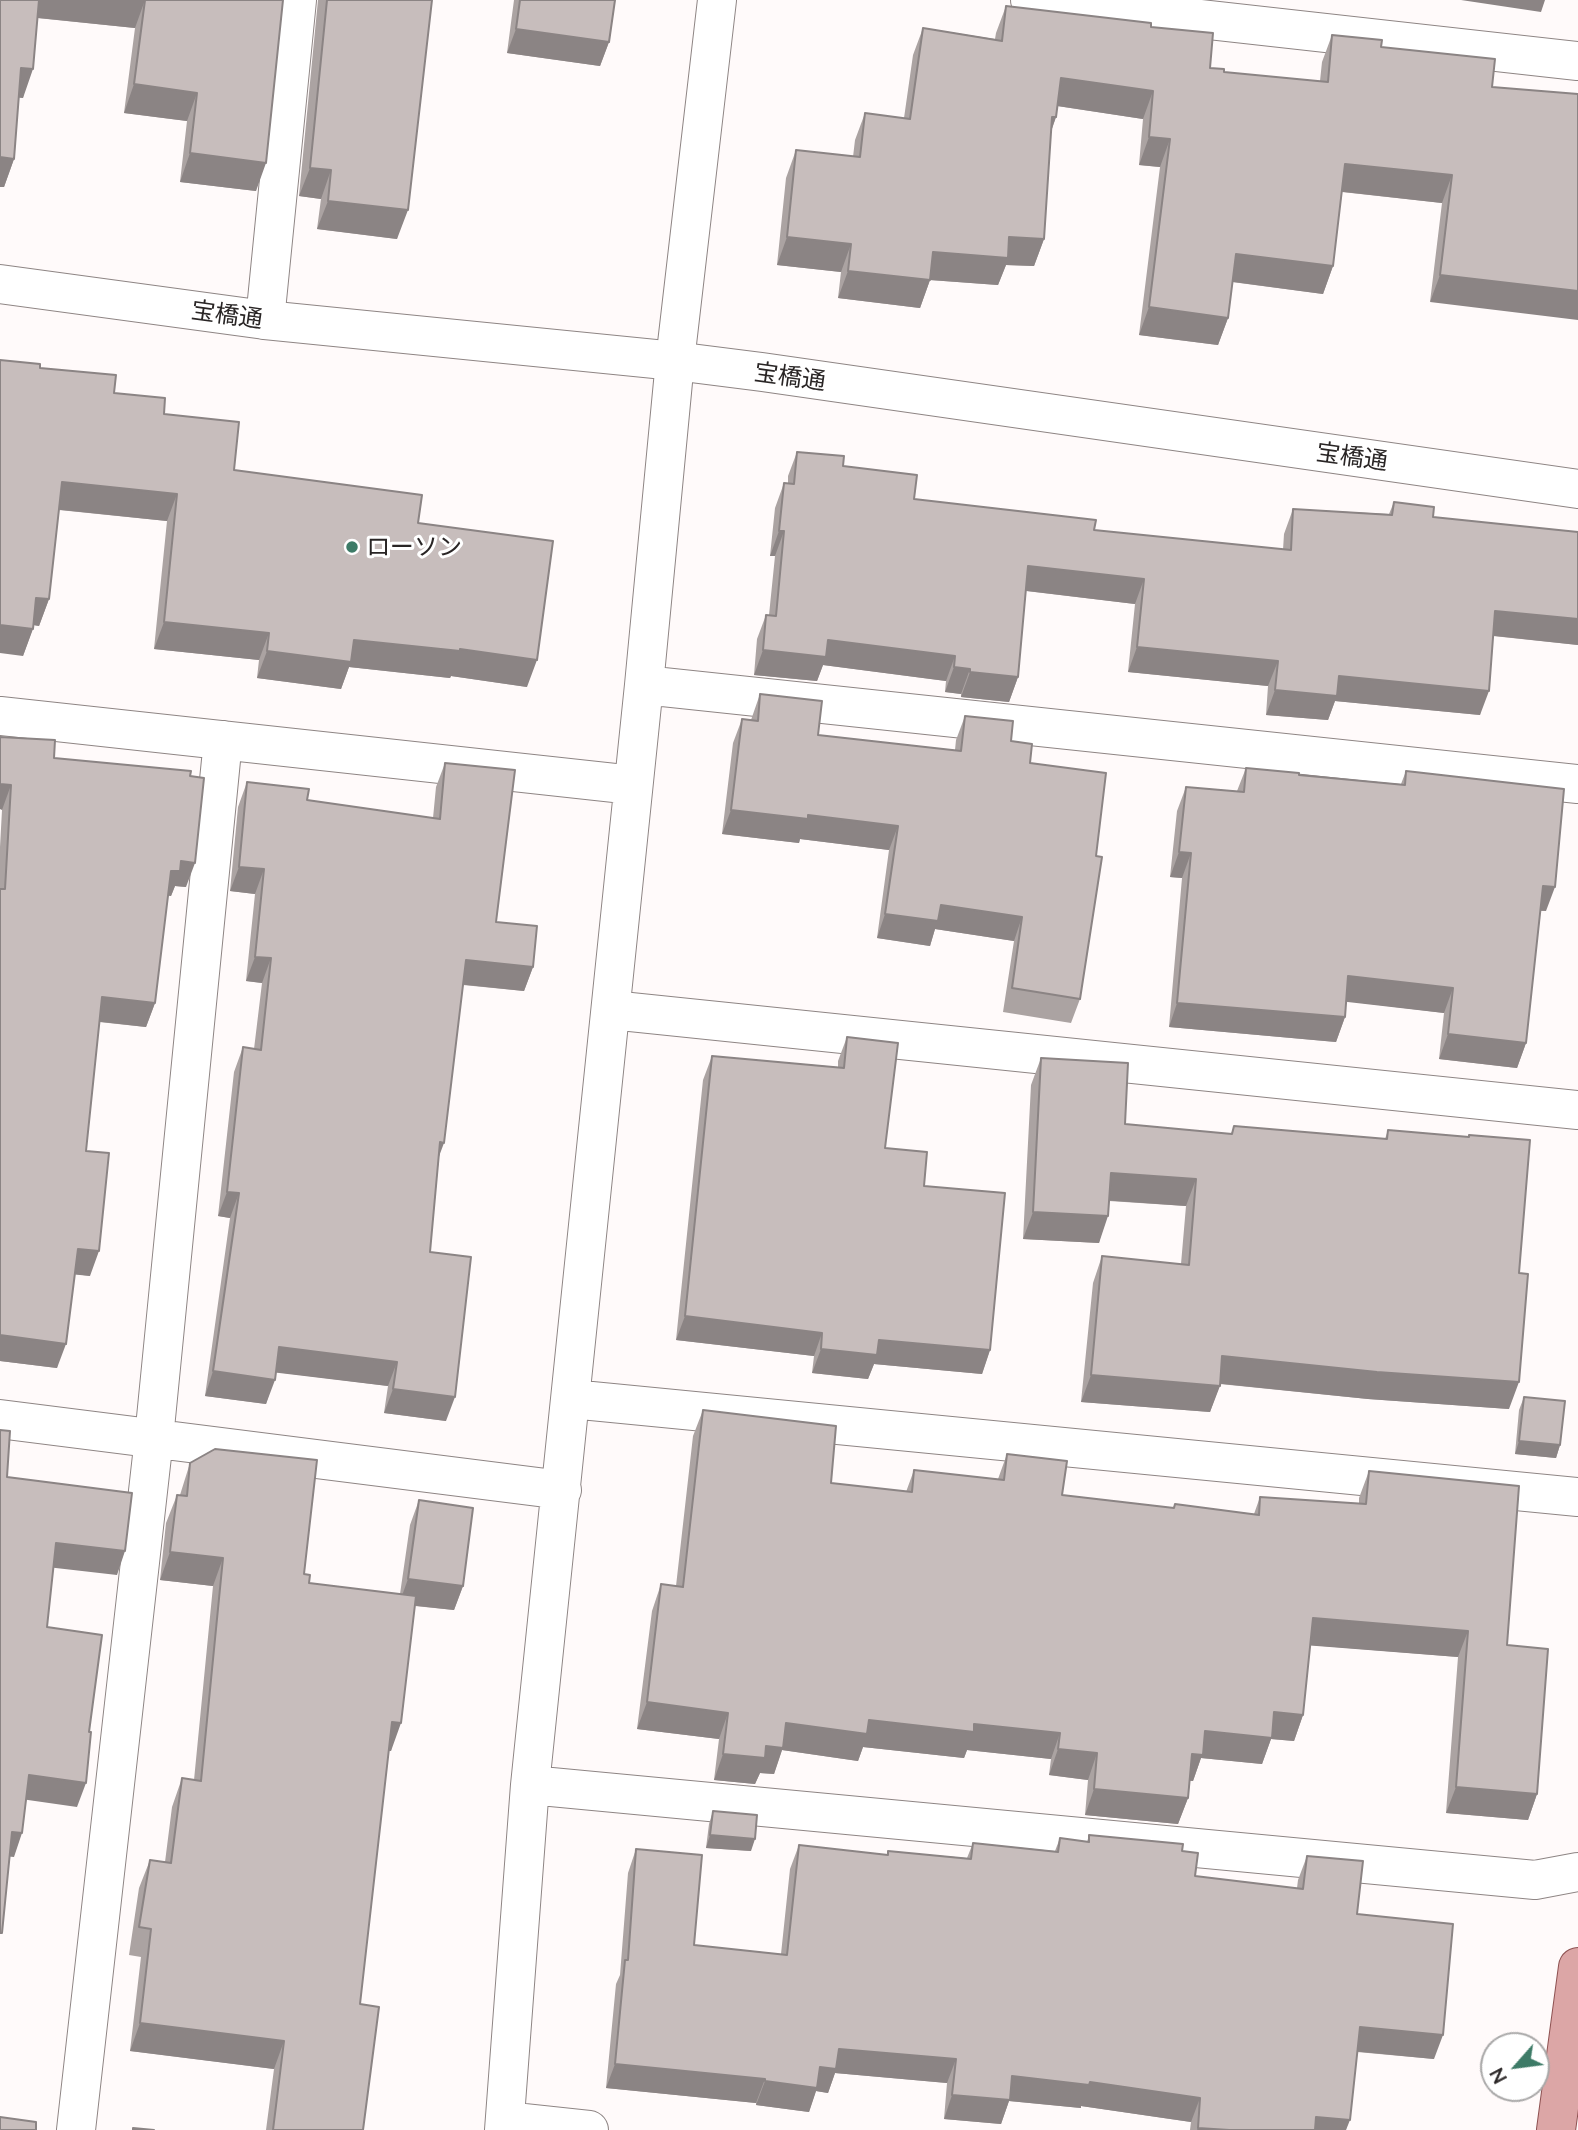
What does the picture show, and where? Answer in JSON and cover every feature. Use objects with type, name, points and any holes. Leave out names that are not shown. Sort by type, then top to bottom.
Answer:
[{"type":"main road","points":[[1556,2130],[1578,1967]]},
{"type":"street","points":[[265,320],[297,0]]},
{"type":"street","points":[[589,2130],[504,2125],[530,1784],[611,1010],[675,361],[717,0]]},
{"type":"street","points":[[1030,0],[1578,61]]},
{"type":"street","name":"宝橋通","points":[[0,284],[265,320],[675,361],[1578,489]]},
{"type":"street","points":[[644,684],[1578,784]]},
{"type":"street","points":[[0,716],[633,785]]},
{"type":"street","points":[[76,2130],[153,1438],[223,740]]},
{"type":"street","points":[[611,1010],[1578,1110]]},
{"type":"street","points":[[571,1399],[1578,1497]]},
{"type":"street","points":[[0,1419],[562,1490]]},
{"type":"street","points":[[530,1784],[1535,1880],[1578,1872]]},
{"type":"building","points":[[0,0],[39,0],[33,69],[21,68],[14,159],[0,157]]},
{"type":"building","points":[[145,0],[283,0],[266,163],[190,153],[197,93],[134,84]]},
{"type":"building","points":[[327,0],[432,0],[408,210],[328,201],[331,170],[310,168]]},
{"type":"building","points":[[520,0],[615,0],[609,42],[516,29]]},
{"type":"building","points":[[1006,6],[1213,33],[1210,68],[1224,69],[1224,72],[1328,82],[1332,35],[1382,40],[1381,47],[1495,59],[1492,87],[1578,94],[1578,291],[1440,275],[1452,175],[1345,164],[1333,266],[1236,254],[1228,318],[1149,307],[1170,139],[1149,137],[1153,91],[1061,78],[1056,117],[1052,117],[1044,239],[1009,237],[1008,258],[933,252],[930,280],[848,271],[851,244],[787,237],[796,150],[860,157],[865,113],[910,119],[923,28],[1002,41]]},
{"type":"building","points":[[0,360],[40,364],[40,368],[116,375],[114,393],[165,398],[164,414],[239,422],[234,470],[422,495],[418,523],[553,541],[537,660],[460,649],[354,640],[351,662],[267,651],[269,633],[164,622],[177,494],[62,482],[49,599],[36,598],[33,629],[0,625]]},
{"type":"building","points":[[797,452],[844,456],[843,466],[917,475],[914,499],[1096,520],[1094,530],[1291,550],[1293,509],[1392,515],[1394,502],[1434,507],[1433,517],[1578,532],[1578,619],[1495,611],[1489,691],[1339,676],[1337,696],[1275,690],[1278,661],[1137,647],[1144,579],[1028,566],[1018,677],[970,672],[970,669],[954,667],[955,656],[828,640],[826,657],[763,650],[766,615],[776,616],[784,531],[779,531],[784,483],[794,484]]},
{"type":"building","points":[[760,694],[822,701],[818,735],[961,751],[965,716],[1013,721],[1011,741],[1032,744],[1030,763],[1106,773],[1096,856],[1102,857],[1080,999],[1012,988],[1022,917],[941,905],[938,921],[885,914],[898,826],[808,815],[808,819],[731,810],[742,719],[758,721]]},
{"type":"building","points":[[0,737],[55,740],[54,758],[191,771],[190,776],[204,778],[195,863],[181,861],[180,871],[171,871],[155,1003],[102,997],[86,1151],[109,1153],[99,1251],[78,1249],[66,1344],[0,1335],[0,889],[5,889],[11,785],[0,784]]},
{"type":"building","points":[[445,763],[515,770],[496,922],[537,926],[533,967],[466,960],[444,1143],[440,1142],[430,1252],[471,1257],[455,1397],[393,1389],[397,1362],[279,1347],[275,1380],[213,1371],[239,1193],[227,1192],[243,1047],[261,1050],[271,958],[255,957],[264,869],[239,867],[247,782],[309,789],[307,800],[440,819]]},
{"type":"building","points":[[1246,768],[1405,785],[1406,771],[1564,789],[1555,887],[1543,886],[1526,1043],[1448,1034],[1453,988],[1348,976],[1345,1017],[1177,1003],[1191,853],[1179,852],[1186,787],[1244,792]]},
{"type":"building","points":[[847,1037],[898,1043],[885,1148],[927,1152],[924,1186],[1005,1193],[990,1350],[879,1340],[877,1355],[821,1349],[822,1333],[685,1316],[712,1056],[844,1068]]},
{"type":"building","points":[[1041,1058],[1128,1063],[1125,1124],[1232,1134],[1234,1126],[1387,1139],[1388,1130],[1530,1140],[1519,1273],[1528,1274],[1519,1382],[1377,1372],[1222,1356],[1220,1386],[1091,1375],[1102,1256],[1189,1265],[1196,1179],[1111,1173],[1108,1216],[1033,1212]]},
{"type":"building","points":[[1524,1397],[1565,1401],[1560,1445],[1519,1441]]},
{"type":"building","points":[[703,1410],[836,1426],[831,1483],[912,1492],[914,1470],[1004,1480],[1007,1454],[1067,1461],[1062,1495],[1174,1508],[1175,1504],[1259,1515],[1260,1497],[1366,1504],[1369,1471],[1519,1486],[1507,1645],[1548,1649],[1537,1794],[1456,1787],[1468,1631],[1313,1618],[1303,1715],[1274,1712],[1272,1738],[1205,1731],[1203,1755],[1192,1754],[1188,1798],[1094,1789],[1097,1753],[1058,1749],[1060,1733],[974,1724],[974,1732],[869,1720],[867,1734],[786,1723],[783,1748],[766,1746],[765,1758],[723,1754],[728,1713],[647,1702],[661,1584],[683,1587]]},
{"type":"building","points":[[0,1430],[10,1431],[7,1477],[132,1493],[125,1551],[56,1543],[47,1627],[102,1635],[89,1732],[86,1783],[29,1775],[22,1833],[12,1832],[2,1933],[0,1933]]},
{"type":"building","points":[[215,1449],[317,1460],[304,1574],[310,1575],[309,1583],[416,1596],[401,1723],[392,1722],[360,2004],[379,2007],[363,2130],[273,2130],[284,2041],[140,2023],[151,1929],[139,1927],[150,1860],[171,1863],[182,1778],[201,1781],[223,1558],[170,1552],[177,1495],[187,1496],[190,1463]]},
{"type":"building","points":[[419,1500],[473,1508],[463,1586],[408,1579]]},
{"type":"building","points":[[713,1811],[757,1815],[755,1839],[710,1835]]},
{"type":"building","points":[[1089,1835],[1183,1844],[1182,1851],[1198,1853],[1195,1876],[1303,1889],[1307,1856],[1363,1861],[1357,1914],[1453,1924],[1443,2035],[1360,2027],[1350,2120],[1316,2117],[1315,2130],[1198,2128],[1200,2098],[1090,2082],[1089,2085],[1012,2076],[1010,2100],[952,2095],[956,2059],[839,2049],[836,2069],[820,2067],[817,2088],[765,2079],[615,2064],[625,1960],[628,1960],[636,1849],[702,1855],[694,1945],[787,1955],[799,1845],[888,1855],[888,1851],[971,1859],[973,1843],[1058,1852],[1060,1838],[1089,1842]]},
{"type":"building","points":[[0,2117],[36,2122],[36,2130],[0,2130]]},
{"type":"place","name":"ローソン","points":[[352,547]]}]
